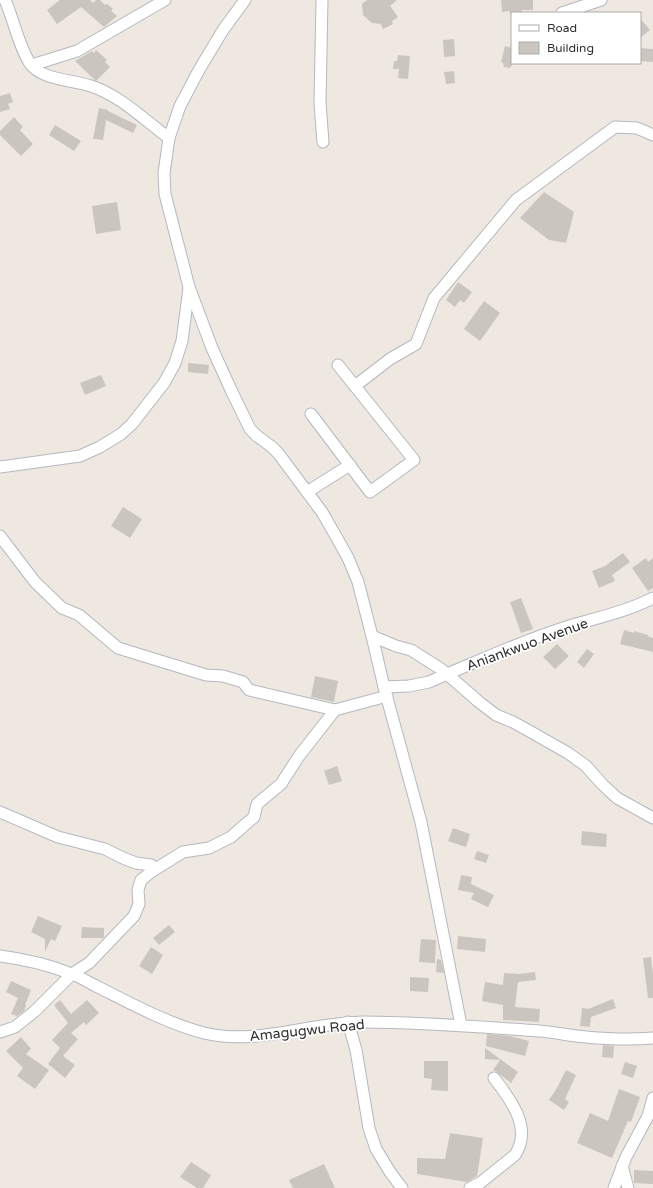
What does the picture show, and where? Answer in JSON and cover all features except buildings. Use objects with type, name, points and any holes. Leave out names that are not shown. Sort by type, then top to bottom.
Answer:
[{"type":"street","points":[[5,0],[24,51],[32,65],[40,72],[48,76],[73,81],[106,92],[130,107],[169,138]]},
{"type":"street","points":[[32,65],[77,51],[165,0]]},
{"type":"street","points":[[244,0],[198,70],[180,106],[169,138],[164,173],[165,194],[189,287],[212,348],[250,429],[278,453],[322,512],[348,558],[358,582],[421,822],[461,1025]]},
{"type":"street","points":[[322,0],[320,103],[323,142]]},
{"type":"street","points":[[565,12],[601,0]]},
{"type":"street","points":[[355,386],[390,359],[416,344],[434,298],[516,200],[615,127],[637,128],[653,136]]},
{"type":"street","points":[[0,467],[80,456],[100,447],[121,434],[132,424],[164,383],[175,363],[182,341],[189,287]]},
{"type":"street","points":[[311,414],[370,492],[414,460],[338,365]]},
{"type":"street","points":[[307,492],[350,465]]},
{"type":"street","points":[[0,536],[35,582],[62,608],[79,615],[118,648],[206,674],[223,676],[243,682],[249,690],[335,710],[299,756],[281,784],[258,804],[254,817],[232,837],[209,848],[183,852],[141,880],[138,890],[139,904],[134,916],[89,963],[72,974],[35,1011],[16,1026],[0,1032]]},
{"type":"street","name":"Aniankwuo Avenue","points":[[335,710],[386,691],[429,682],[549,633],[624,611],[653,598]]},
{"type":"street","points":[[372,636],[396,646],[411,650],[441,669],[496,715],[513,722],[568,753],[586,766],[617,798],[653,818]]},
{"type":"street","points":[[0,812],[58,837],[93,845],[136,863],[151,865],[155,868],[154,870]]},
{"type":"street","name":"Amagugwu Road","points":[[0,956],[40,964],[72,974],[179,1025],[204,1033],[227,1036],[261,1036],[348,1022],[461,1025],[541,1031],[585,1037],[622,1039],[653,1038]]},
{"type":"street","points":[[348,1022],[356,1050],[369,1128],[376,1149],[402,1188]]},
{"type":"street","points":[[470,1188],[480,1183],[515,1155],[519,1149],[522,1135],[521,1123],[511,1099],[494,1078]]},
{"type":"street","points":[[614,1188],[630,1148],[648,1116],[653,1098]]},
{"type":"street","points":[[622,1166],[628,1188]]}]
